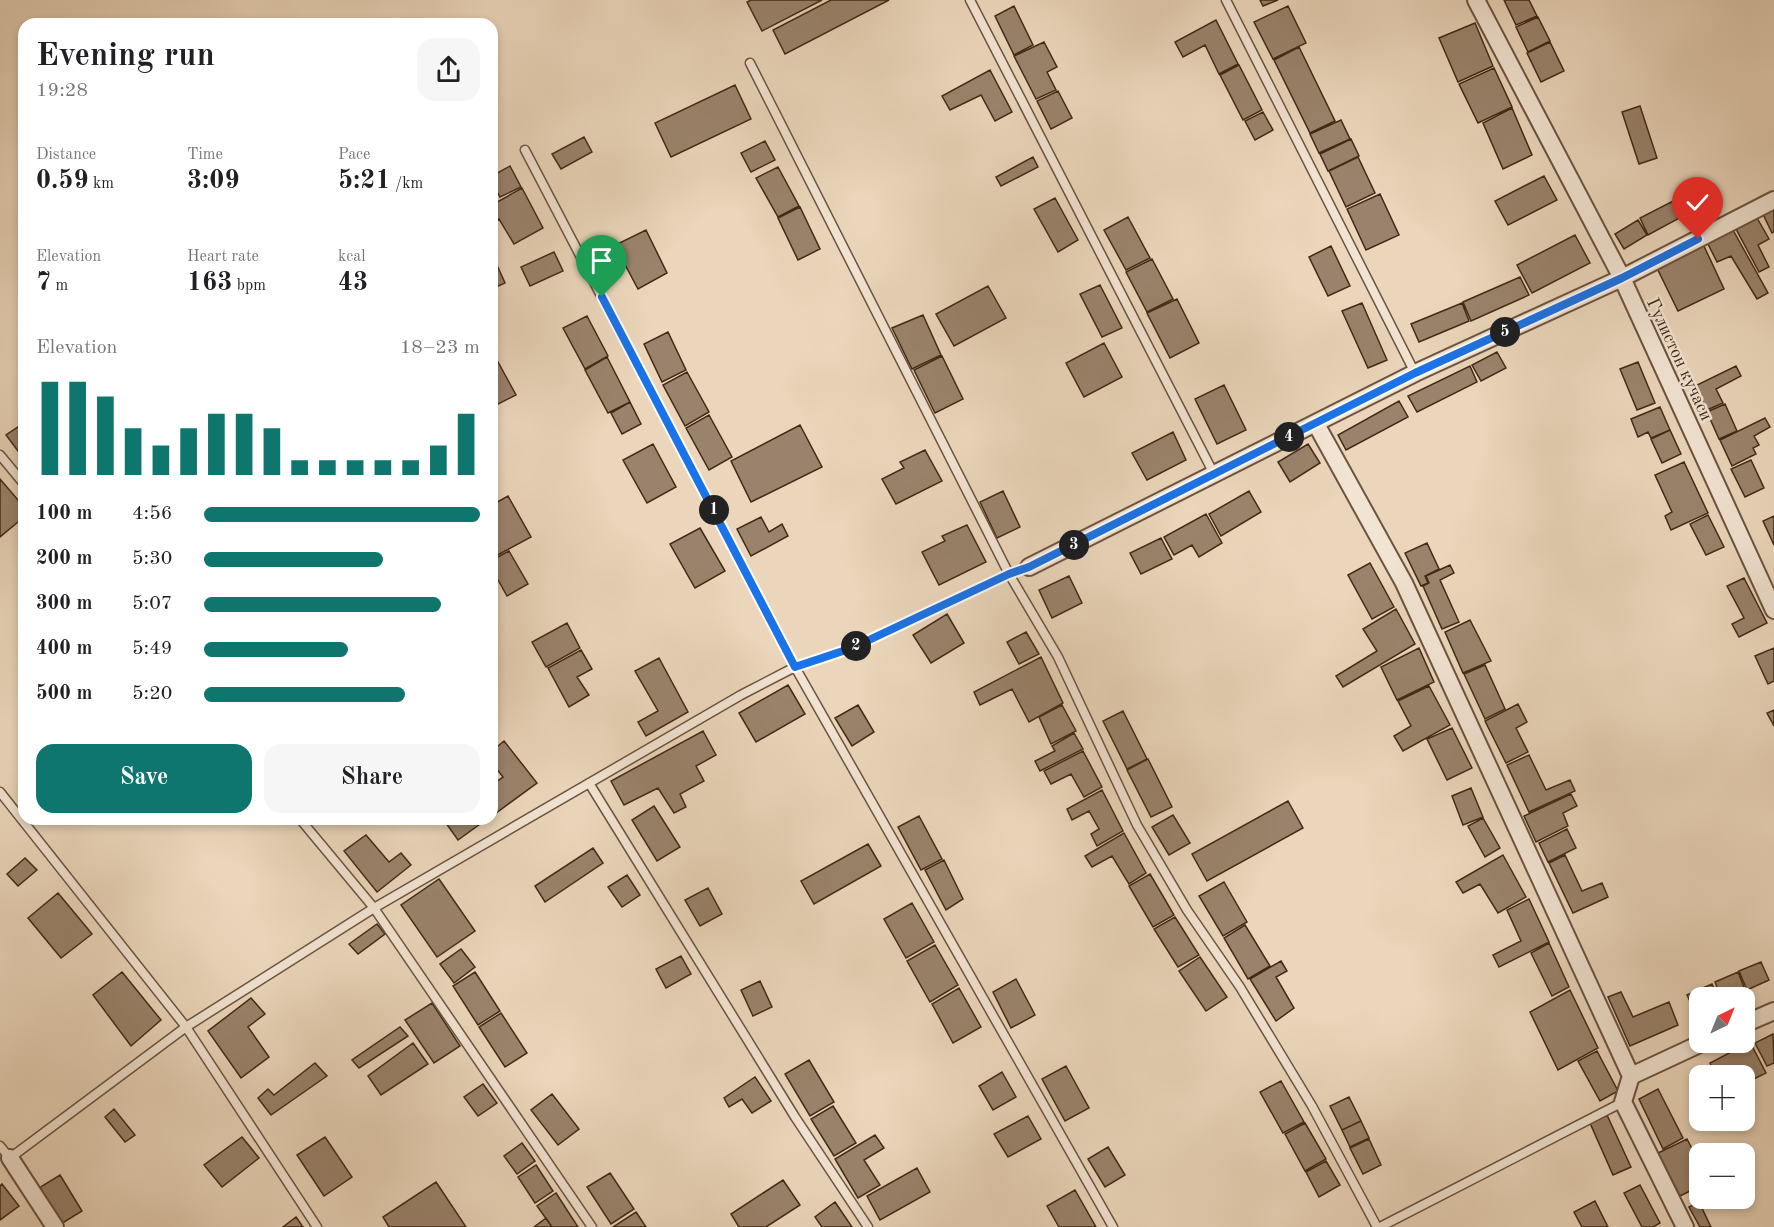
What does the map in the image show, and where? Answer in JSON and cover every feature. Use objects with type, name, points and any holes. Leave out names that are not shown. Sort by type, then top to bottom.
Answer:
[{"type":"street","name":"Гулистон кучаси","points":[[1476,0],[1622,278],[1774,610]]},
{"type":"street","points":[[1029,567],[1415,373],[1622,278],[1774,200]]},
{"type":"street","points":[[1316,424],[1404,582],[1631,1076],[1623,1102],[1685,1227]]},
{"type":"street","points":[[1755,1019],[1774,1011]]},
{"type":"street","points":[[1631,1076],[1689,1049]]},
{"type":"street","points":[[5,1152],[55,1227]]},
{"type":"lane","points":[[970,0],[1214,474]]},
{"type":"lane","points":[[1226,0],[1415,373]]},
{"type":"lane","points":[[750,63],[1009,574],[1058,657],[1096,742],[1156,859],[1187,910],[1240,987],[1312,1106],[1379,1227],[1623,1102]]},
{"type":"lane","points":[[525,150],[795,667],[1113,1227]]},
{"type":"lane","points":[[0,455],[18,477]]},
{"type":"lane","points":[[5,1152],[186,1027],[374,908],[589,783],[795,667],[852,648],[1009,574],[1029,567]]},
{"type":"lane","points":[[589,783],[795,1117],[868,1227]]},
{"type":"lane","points":[[0,792],[18,815]]},
{"type":"lane","points":[[26,825],[186,1027],[317,1227]]},
{"type":"lane","points":[[305,825],[374,908],[592,1227]]},
{"type":"building","points":[[751,0],[822,0],[762,31],[747,2]]},
{"type":"building","points":[[831,0],[889,0],[785,54],[773,30]]},
{"type":"building","points":[[1260,0],[1278,0],[1263,6]]},
{"type":"building","points":[[1504,0],[1529,0],[1537,16],[1516,25]]},
{"type":"building","points":[[1014,6],[1033,45],[1014,55],[995,16]]},
{"type":"building","points":[[1288,6],[1306,43],[1273,59],[1254,22]]},
{"type":"building","points":[[1538,17],[1550,41],[1528,52],[1516,27]]},
{"type":"building","points":[[1216,20],[1238,64],[1219,74],[1205,45],[1183,57],[1175,42]]},
{"type":"building","points":[[1475,23],[1493,66],[1458,82],[1439,38]]},
{"type":"building","points":[[1044,42],[1057,67],[1047,72],[1056,90],[1036,99],[1014,56]]},
{"type":"building","points":[[1550,42],[1564,71],[1541,82],[1527,53]]},
{"type":"building","points":[[1299,47],[1335,121],[1310,133],[1274,60]]},
{"type":"building","points":[[1239,65],[1262,110],[1243,120],[1220,75]]},
{"type":"building","points":[[1494,68],[1512,107],[1478,123],[1459,84]]},
{"type":"building","points":[[990,70],[1012,112],[995,121],[981,95],[950,110],[942,96]]},
{"type":"building","points":[[735,85],[751,119],[671,157],[655,123]]},
{"type":"building","points":[[1058,91],[1072,118],[1051,129],[1037,101]]},
{"type":"building","points":[[1640,106],[1657,158],[1639,164],[1622,112]]},
{"type":"building","points":[[1512,108],[1532,155],[1503,169],[1483,123]]},
{"type":"building","points":[[1263,112],[1273,130],[1255,140],[1245,121]]},
{"type":"building","points":[[1341,120],[1350,139],[1319,153],[1310,134]]},
{"type":"building","points":[[584,137],[592,152],[561,169],[552,154]]},
{"type":"building","points":[[1351,139],[1359,156],[1328,171],[1320,154]]},
{"type":"building","points":[[765,141],[775,160],[751,172],[741,153]]},
{"type":"building","points":[[1033,157],[1038,167],[1001,186],[996,177]]},
{"type":"building","points":[[1358,157],[1375,193],[1346,207],[1329,171]]},
{"type":"building","points":[[510,166],[521,187],[500,197],[498,173]]},
{"type":"building","points":[[778,167],[799,206],[778,217],[756,178]]},
{"type":"building","points":[[1544,176],[1557,200],[1508,225],[1495,201]]},
{"type":"building","points":[[522,188],[543,228],[514,244],[498,220],[498,202]]},
{"type":"building","points":[[1380,194],[1399,235],[1366,250],[1347,209]]},
{"type":"building","points":[[1055,198],[1078,240],[1058,252],[1034,209]]},
{"type":"building","points":[[1677,199],[1685,215],[1648,235],[1640,218]]},
{"type":"building","points":[[800,207],[820,249],[798,260],[778,218]]},
{"type":"building","points":[[1774,209],[1774,232],[1772,233],[1763,214]]},
{"type":"building","points":[[1128,217],[1150,258],[1126,270],[1104,230]]},
{"type":"building","points":[[1757,218],[1769,239],[1758,245],[1769,267],[1759,272],[1736,229]]},
{"type":"building","points":[[1638,220],[1647,235],[1624,249],[1615,234]]},
{"type":"building","points":[[646,230],[667,273],[638,289],[623,261],[607,268],[599,253]]},
{"type":"building","points":[[1733,230],[1768,293],[1757,299],[1731,256],[1717,262],[1707,242]]},
{"type":"building","points":[[1575,235],[1590,263],[1532,293],[1517,265]]},
{"type":"building","points":[[1703,244],[1724,289],[1678,311],[1656,266]]},
{"type":"building","points":[[1331,246],[1350,286],[1328,296],[1309,257]]},
{"type":"building","points":[[554,252],[563,271],[530,286],[521,267]]},
{"type":"building","points":[[1152,259],[1173,299],[1147,312],[1126,272]]},
{"type":"building","points":[[498,267],[505,283],[498,286]]},
{"type":"building","points":[[1520,277],[1529,295],[1471,321],[1463,302]]},
{"type":"building","points":[[1100,285],[1122,328],[1102,337],[1080,294]]},
{"type":"building","points":[[988,286],[1006,318],[954,346],[936,314]]},
{"type":"building","points":[[1177,299],[1199,343],[1170,358],[1147,313]]},
{"type":"building","points":[[1362,303],[1387,360],[1368,368],[1342,311]]},
{"type":"building","points":[[1462,303],[1469,321],[1419,342],[1411,324]]},
{"type":"building","points":[[923,315],[941,355],[912,369],[892,328]]},
{"type":"building","points":[[587,316],[608,356],[585,369],[563,328]]},
{"type":"building","points":[[668,332],[686,370],[662,382],[644,344]]},
{"type":"building","points":[[1104,343],[1122,377],[1084,397],[1066,363]]},
{"type":"building","points":[[1497,352],[1506,368],[1481,381],[1472,365]]},
{"type":"building","points":[[942,356],[963,399],[935,413],[914,370]]},
{"type":"building","points":[[607,357],[630,402],[608,413],[585,370]]},
{"type":"building","points":[[498,362],[516,395],[498,404]]},
{"type":"building","points":[[1638,362],[1655,403],[1637,410],[1620,369]]},
{"type":"building","points":[[1470,366],[1477,382],[1417,412],[1408,396]]},
{"type":"building","points":[[1736,366],[1741,376],[1716,389],[1723,403],[1707,410],[1695,386]]},
{"type":"building","points":[[687,372],[709,412],[685,426],[663,385]]},
{"type":"building","points":[[1224,385],[1246,430],[1217,444],[1195,399]]},
{"type":"building","points":[[1399,401],[1408,417],[1346,450],[1338,435]]},
{"type":"building","points":[[630,402],[641,424],[622,434],[611,413]]},
{"type":"building","points":[[1725,404],[1737,431],[1719,439],[1707,412]]},
{"type":"building","points":[[1660,407],[1670,430],[1651,438],[1648,432],[1638,437],[1631,419]]},
{"type":"building","points":[[709,415],[732,457],[709,470],[686,428]]},
{"type":"building","points":[[1765,418],[1770,427],[1754,436],[1759,445],[1753,448],[1756,454],[1732,466],[1720,440]]},
{"type":"building","points":[[800,425],[822,467],[751,502],[731,461]]},
{"type":"building","points":[[18,427],[18,451],[6,435]]},
{"type":"building","points":[[1670,430],[1681,454],[1662,463],[1651,439]]},
{"type":"building","points":[[1173,432],[1186,460],[1147,480],[1132,453]]},
{"type":"building","points":[[653,444],[676,487],[647,503],[623,460]]},
{"type":"building","points":[[1308,444],[1320,463],[1290,482],[1278,462]]},
{"type":"building","points":[[925,450],[942,481],[896,504],[882,479],[904,468],[900,462]]},
{"type":"building","points":[[1751,460],[1764,488],[1745,497],[1731,469]]},
{"type":"building","points":[[1684,462],[1708,513],[1671,530],[1665,516],[1672,512],[1655,475]]},
{"type":"building","points":[[0,479],[18,500],[18,522],[0,537]]},
{"type":"building","points":[[1003,491],[1020,527],[997,538],[980,502]]},
{"type":"building","points":[[1249,491],[1261,512],[1221,536],[1209,514]]},
{"type":"building","points":[[508,496],[531,537],[498,555],[498,502]]},
{"type":"building","points":[[1206,514],[1222,543],[1199,557],[1192,545],[1174,555],[1164,537]]},
{"type":"building","points":[[1708,515],[1724,547],[1706,555],[1690,524]]},
{"type":"building","points":[[1774,516],[1774,545],[1763,521]]},
{"type":"building","points":[[761,517],[769,532],[782,524],[788,536],[751,556],[737,529]]},
{"type":"building","points":[[967,525],[986,562],[939,585],[922,552],[945,541],[942,536]]},
{"type":"building","points":[[700,528],[725,571],[695,588],[670,544]]},
{"type":"building","points":[[1161,538],[1172,559],[1141,574],[1130,553]]},
{"type":"building","points":[[1427,543],[1439,569],[1425,576],[1428,583],[1421,586],[1405,553]]},
{"type":"building","points":[[509,551],[528,584],[507,596],[498,580],[498,557]]},
{"type":"building","points":[[1370,563],[1394,607],[1372,619],[1348,575]]},
{"type":"building","points":[[1450,565],[1454,573],[1440,580],[1459,622],[1442,629],[1423,586],[1429,583],[1426,576]]},
{"type":"building","points":[[1069,576],[1082,603],[1052,618],[1039,590]]},
{"type":"building","points":[[1744,578],[1767,623],[1739,637],[1732,624],[1744,618],[1727,586]]},
{"type":"building","points":[[1396,609],[1415,644],[1343,687],[1336,676],[1377,651],[1363,629]]},
{"type":"building","points":[[947,614],[964,643],[931,663],[913,635]]},
{"type":"building","points":[[1470,620],[1491,661],[1463,673],[1445,632]]},
{"type":"building","points":[[567,623],[580,648],[546,667],[532,642]]},
{"type":"building","points":[[1026,632],[1039,654],[1019,664],[1007,642]]},
{"type":"building","points":[[1419,648],[1434,682],[1397,700],[1381,667]]},
{"type":"building","points":[[1774,648],[1774,681],[1768,684],[1755,656]]},
{"type":"building","points":[[581,650],[592,669],[577,677],[589,695],[569,707],[548,668]]},
{"type":"building","points":[[1041,657],[1063,703],[1029,722],[1012,689],[980,705],[974,692]]},
{"type":"building","points":[[659,658],[688,712],[646,736],[638,722],[658,711],[635,671]]},
{"type":"building","points":[[1485,665],[1505,709],[1485,719],[1464,674]]},
{"type":"building","points":[[788,685],[805,714],[756,742],[739,713]]},
{"type":"building","points":[[1429,686],[1450,725],[1403,751],[1394,736],[1411,726],[1398,701]]},
{"type":"building","points":[[1518,704],[1527,722],[1516,728],[1528,752],[1506,763],[1485,721]]},
{"type":"building","points":[[858,705],[874,732],[852,746],[835,718]]},
{"type":"building","points":[[1062,705],[1076,731],[1051,744],[1039,717]]},
{"type":"building","points":[[1774,710],[1774,726],[1767,713]]},
{"type":"building","points":[[1123,711],[1147,759],[1127,769],[1103,721]]},
{"type":"building","points":[[1452,728],[1472,768],[1447,780],[1427,739]]},
{"type":"building","points":[[703,731],[716,755],[696,766],[704,781],[680,794],[686,807],[674,813],[658,788],[624,805],[611,781]]},
{"type":"building","points":[[1074,733],[1083,749],[1040,771],[1035,761],[1055,751],[1052,746]]},
{"type":"building","points":[[504,741],[537,783],[498,812],[498,781],[503,777],[498,771],[498,746]]},
{"type":"building","points":[[1083,751],[1102,787],[1084,797],[1071,774],[1051,784],[1044,771]]},
{"type":"building","points":[[1529,755],[1546,790],[1570,780],[1575,791],[1529,812],[1507,765]]},
{"type":"building","points":[[1148,759],[1172,807],[1151,817],[1127,770]]},
{"type":"building","points":[[1471,788],[1483,817],[1463,825],[1452,796]]},
{"type":"building","points":[[1102,790],[1123,831],[1097,846],[1091,834],[1099,829],[1089,811],[1072,820],[1067,809]]},
{"type":"building","points":[[1571,794],[1577,806],[1563,813],[1568,826],[1536,842],[1524,816]]},
{"type":"building","points":[[1288,801],[1303,828],[1207,881],[1192,854]]},
{"type":"building","points":[[654,806],[680,847],[657,861],[632,820]]},
{"type":"building","points":[[1173,815],[1190,843],[1169,855],[1152,827]]},
{"type":"building","points":[[919,816],[942,859],[921,870],[898,827]]},
{"type":"building","points":[[1483,818],[1500,848],[1485,857],[1468,826]]},
{"type":"building","points":[[447,825],[479,825],[458,840]]},
{"type":"building","points":[[1567,829],[1576,848],[1548,862],[1539,843]]},
{"type":"building","points":[[1124,833],[1146,873],[1129,884],[1112,856],[1092,867],[1085,856]]},
{"type":"building","points":[[366,835],[389,862],[401,853],[411,865],[377,892],[344,851]]},
{"type":"building","points":[[868,844],[881,866],[814,904],[801,881]]},
{"type":"building","points":[[593,848],[603,863],[545,902],[535,886]]},
{"type":"building","points":[[1503,855],[1526,897],[1498,913],[1480,884],[1463,893],[1456,882]]},
{"type":"building","points":[[1565,855],[1582,891],[1602,883],[1608,897],[1573,913],[1549,863]]},
{"type":"building","points":[[25,858],[37,870],[18,886],[7,874]]},
{"type":"building","points":[[944,860],[963,899],[946,910],[925,870]]},
{"type":"building","points":[[1150,874],[1174,915],[1153,927],[1129,886]]},
{"type":"building","points":[[627,875],[640,895],[622,907],[608,887]]},
{"type":"building","points":[[439,879],[475,931],[437,957],[401,905]]},
{"type":"building","points":[[1224,882],[1247,922],[1223,936],[1199,896]]},
{"type":"building","points":[[708,888],[722,914],[700,926],[685,900]]},
{"type":"building","points":[[58,893],[92,934],[61,958],[28,918]]},
{"type":"building","points":[[1529,899],[1549,942],[1499,967],[1493,955],[1521,941],[1507,910]]},
{"type":"building","points":[[912,903],[934,942],[906,958],[884,919]]},
{"type":"building","points":[[1175,917],[1199,955],[1178,967],[1154,929]]},
{"type":"building","points":[[377,924],[385,934],[358,954],[349,944]]},
{"type":"building","points":[[1245,925],[1270,966],[1248,979],[1224,938]]},
{"type":"building","points":[[1549,943],[1569,987],[1552,996],[1531,953]]},
{"type":"building","points":[[935,945],[958,985],[930,1002],[907,961]]},
{"type":"building","points":[[461,949],[475,967],[454,983],[440,964]]},
{"type":"building","points":[[681,956],[691,974],[666,988],[656,969]]},
{"type":"building","points":[[1200,957],[1227,997],[1206,1011],[1179,971]]},
{"type":"building","points":[[1281,961],[1287,971],[1276,977],[1294,1008],[1276,1021],[1250,979]]},
{"type":"building","points":[[1761,962],[1769,980],[1754,987],[1746,987],[1739,971]]},
{"type":"building","points":[[122,972],[161,1020],[131,1046],[93,995]]},
{"type":"building","points":[[475,972],[500,1011],[478,1025],[453,986]]},
{"type":"building","points":[[1738,972],[1744,987],[1717,987],[1715,982]]},
{"type":"building","points":[[1016,979],[1035,1015],[1011,1028],[993,992]]},
{"type":"building","points":[[760,981],[772,1007],[753,1016],[741,990]]},
{"type":"building","points":[[959,988],[981,1027],[953,1043],[932,1004]]},
{"type":"building","points":[[1570,990],[1598,1048],[1558,1070],[1530,1012]]},
{"type":"building","points":[[1621,992],[1633,1017],[1669,1002],[1678,1025],[1630,1046],[1608,997]]},
{"type":"building","points":[[251,998],[265,1014],[248,1027],[269,1057],[241,1078],[208,1031]]},
{"type":"building","points":[[432,1003],[460,1046],[434,1063],[405,1020]]},
{"type":"building","points":[[501,1013],[527,1053],[505,1067],[479,1027]]},
{"type":"building","points":[[400,1027],[408,1036],[359,1068],[352,1060]]},
{"type":"building","points":[[1773,1034],[1774,1063],[1767,1066],[1755,1043]]},
{"type":"building","points":[[413,1043],[428,1064],[381,1095],[368,1076]]},
{"type":"building","points":[[1597,1051],[1618,1091],[1600,1101],[1578,1061]]},
{"type":"building","points":[[1755,1052],[1766,1073],[1755,1078],[1755,1065],[1711,1065],[1710,1063],[1729,1053]]},
{"type":"building","points":[[809,1060],[834,1102],[810,1116],[785,1074]]},
{"type":"building","points":[[315,1063],[327,1076],[271,1115],[258,1098],[268,1089],[274,1095]]},
{"type":"building","points":[[1066,1066],[1089,1108],[1065,1121],[1042,1079]]},
{"type":"building","points":[[1002,1072],[1016,1097],[993,1110],[979,1086]]},
{"type":"building","points":[[755,1077],[771,1101],[752,1113],[742,1099],[729,1107],[724,1098]]},
{"type":"building","points":[[1281,1081],[1304,1122],[1283,1133],[1260,1092]]},
{"type":"building","points":[[483,1084],[497,1103],[478,1116],[464,1097]]},
{"type":"building","points":[[1658,1089],[1683,1138],[1663,1149],[1639,1099]]},
{"type":"building","points":[[552,1094],[579,1129],[558,1145],[531,1110]]},
{"type":"building","points":[[1349,1097],[1361,1121],[1342,1130],[1330,1106]]},
{"type":"building","points":[[833,1106],[856,1143],[834,1156],[811,1119]]},
{"type":"building","points":[[114,1109],[135,1135],[125,1142],[105,1117]]},
{"type":"building","points":[[1607,1115],[1631,1167],[1613,1175],[1590,1123]]},
{"type":"building","points":[[1028,1116],[1041,1139],[1008,1157],[994,1134]]},
{"type":"building","points":[[1361,1121],[1369,1138],[1350,1147],[1342,1130]]},
{"type":"building","points":[[1305,1123],[1326,1159],[1305,1171],[1285,1134]]},
{"type":"building","points":[[875,1135],[884,1148],[864,1160],[880,1185],[858,1198],[835,1159]]},
{"type":"building","points":[[242,1137],[259,1158],[222,1187],[204,1165]]},
{"type":"building","points":[[325,1137],[352,1177],[324,1196],[297,1155]]},
{"type":"building","points":[[1369,1139],[1381,1165],[1363,1174],[1350,1148]]},
{"type":"building","points":[[1687,1139],[1689,1143],[1689,1192],[1680,1196],[1658,1153]]},
{"type":"building","points":[[522,1143],[535,1161],[517,1174],[504,1156]]},
{"type":"building","points":[[1108,1147],[1125,1175],[1105,1187],[1088,1159]]},
{"type":"building","points":[[1326,1161],[1340,1185],[1319,1197],[1306,1172]]},
{"type":"building","points":[[536,1165],[553,1191],[535,1203],[518,1177]]},
{"type":"building","points":[[917,1168],[930,1192],[880,1220],[867,1196]]},
{"type":"building","points":[[610,1173],[634,1209],[611,1224],[587,1187]]},
{"type":"building","points":[[60,1175],[82,1211],[61,1224],[39,1188]]},
{"type":"building","points":[[783,1180],[800,1205],[766,1227],[739,1227],[731,1214]]},
{"type":"building","points":[[436,1182],[466,1227],[389,1227],[383,1217]]},
{"type":"building","points":[[2,1184],[19,1206],[0,1220],[0,1186]]},
{"type":"building","points":[[1640,1185],[1660,1223],[1653,1227],[1642,1227],[1624,1193]]},
{"type":"building","points":[[1075,1190],[1096,1227],[1059,1227],[1047,1206]]},
{"type":"building","points":[[556,1193],[578,1227],[552,1227],[537,1206]]},
{"type":"building","points":[[1595,1201],[1608,1227],[1582,1227],[1574,1212]]},
{"type":"building","points":[[835,1202],[852,1227],[822,1227],[815,1217]]},
{"type":"building","points":[[1690,1209],[1702,1209],[1711,1227],[1700,1227]]},
{"type":"building","points":[[636,1212],[646,1227],[613,1227]]},
{"type":"building","points":[[296,1217],[303,1227],[283,1227]]},
{"type":"building","points":[[546,1218],[552,1227],[534,1227]]},
{"type":"route","points":[[602,297],[795,667],[852,648],[1009,574],[1029,567],[1415,373],[1622,278],[1698,239]]}]
